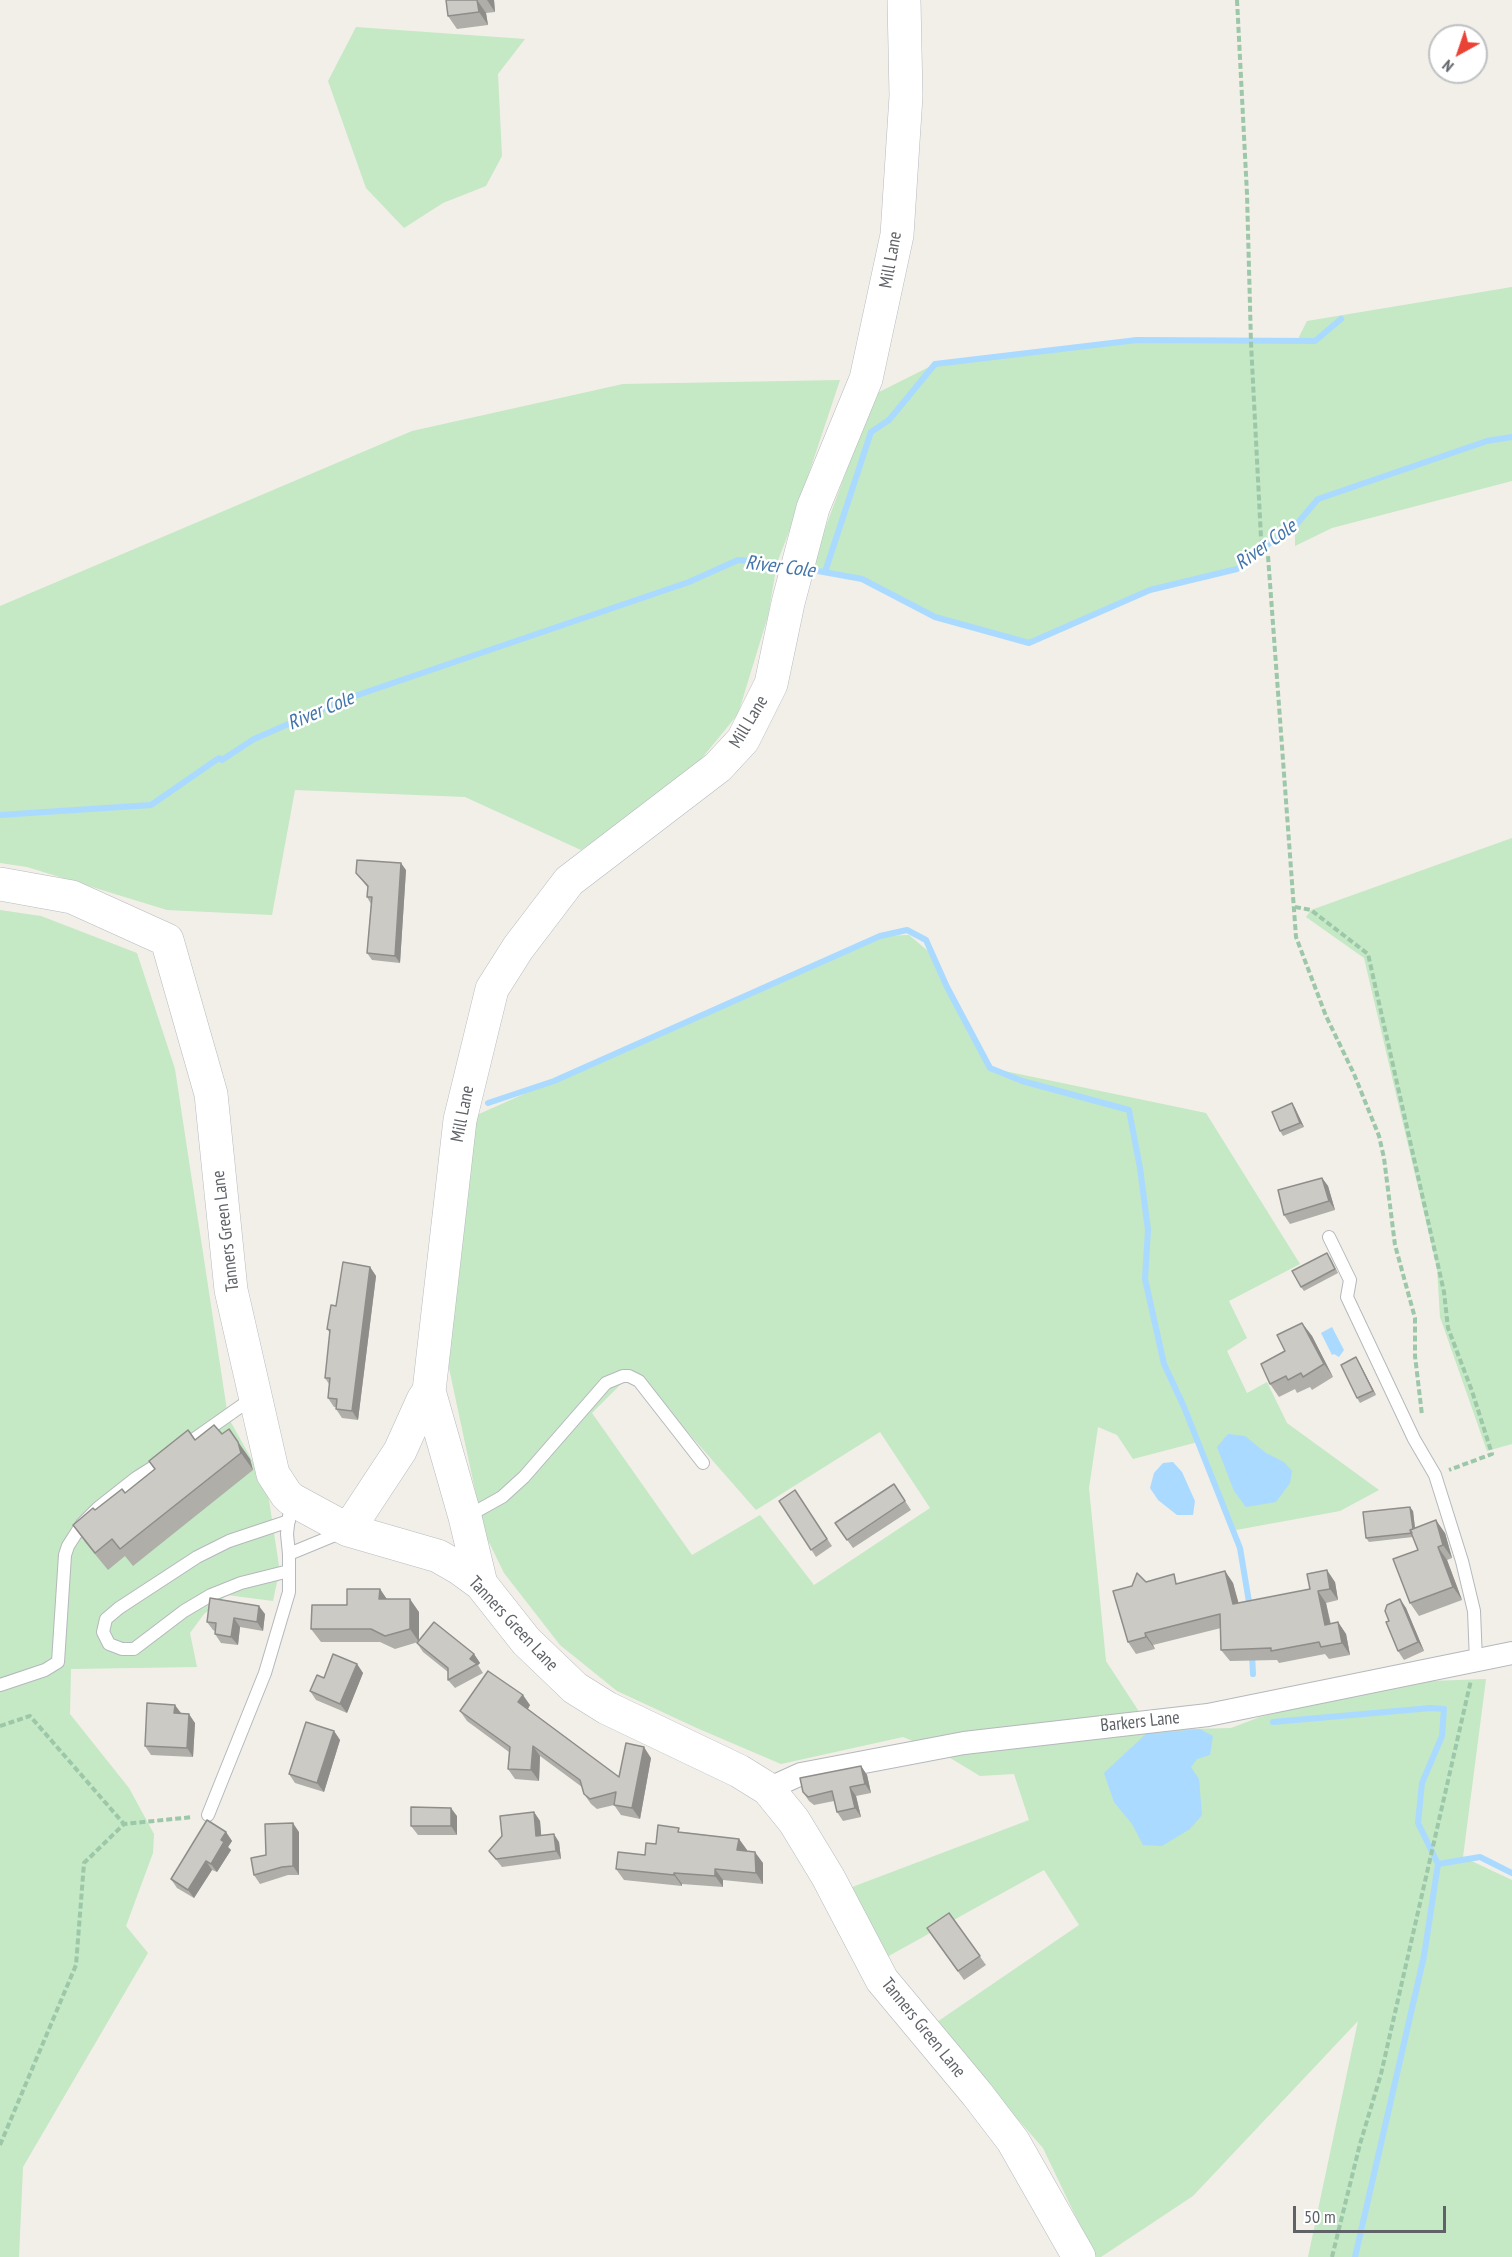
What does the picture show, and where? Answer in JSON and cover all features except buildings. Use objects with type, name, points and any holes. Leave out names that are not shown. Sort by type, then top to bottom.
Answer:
[{"type":"street","name":"Mill Lane","points":[[481,1584],[465,1517],[429,1391],[459,1120],[492,989],[518,948],[569,880],[718,767],[743,740],[771,684],[788,603],[813,508],[866,379],[897,235],[906,96],[904,0]]},
{"type":"street","name":"Tanners Green Lane","points":[[0,884],[72,897],[167,940],[211,1094],[231,1290],[273,1474],[290,1510],[348,1530],[438,1556],[481,1584],[526,1641],[575,1688],[607,1708],[739,1771],[768,1789],[794,1821],[828,1877],[882,1980],[977,2094],[1012,2141],[1079,2257]]},
{"type":"street","name":"Mill Lane","points":[[348,1530],[400,1451],[429,1391]]},
{"type":"street","name":"Barkers Lane","points":[[768,1789],[801,1774],[964,1743],[1208,1715],[1512,1653]]},
{"type":"lane","points":[[1329,1237],[1350,1280],[1347,1297],[1414,1439],[1435,1475],[1462,1561],[1474,1611],[1476,1661]]},
{"type":"lane","points":[[465,1517],[502,1497],[524,1477],[606,1383],[623,1376],[639,1381],[703,1463]]},
{"type":"lane","points":[[0,1685],[45,1670],[58,1662],[65,1556],[68,1546],[82,1524],[98,1508],[136,1478],[162,1463],[255,1396]]},
{"type":"lane","points":[[208,1815],[265,1673],[289,1592],[287,1534],[290,1510]]},
{"type":"lane","points":[[289,1571],[241,1583],[211,1595],[184,1611],[134,1649],[122,1649],[109,1644],[103,1632],[106,1619],[119,1608],[189,1562],[290,1510]]},
{"type":"lane","points":[[289,1554],[348,1530]]},
{"type":"path","points":[[1237,0],[1261,538],[1268,556],[1296,937],[1326,1016],[1354,1074],[1382,1147],[1395,1245],[1415,1318],[1415,1356],[1423,1422]]},
{"type":"path","points":[[1295,907],[1311,910],[1368,954],[1444,1292],[1448,1328],[1472,1391],[1492,1454],[1435,1475]]},
{"type":"path","points":[[1332,2257],[1360,2144],[1381,2074],[1476,1661]]},
{"type":"path","points":[[0,1726],[30,1716],[124,1824]]},
{"type":"path","points":[[0,2145],[76,1965],[84,1863],[124,1824],[208,1815]]},
{"type":"green space","points":[[356,27],[525,39],[498,74],[502,156],[486,186],[443,203],[404,228],[366,188],[328,81]]},
{"type":"green space","points":[[1512,287],[1512,481],[1332,528],[1295,546],[1295,526],[1237,569],[1150,590],[1029,643],[935,617],[862,579],[810,569],[875,394],[935,364],[1137,340],[1297,341],[1307,321]]},
{"type":"green space","points":[[840,380],[777,563],[768,616],[738,714],[689,774],[581,850],[465,797],[295,790],[272,915],[167,910],[27,867],[0,863],[0,606],[412,431],[623,384]]},
{"type":"green space","points":[[1512,838],[1512,1444],[1487,1451],[1440,1317],[1437,1268],[1364,958],[1306,917],[1311,910]]},
{"type":"green space","points":[[0,910],[41,916],[137,953],[175,1069],[228,1417],[267,1487],[281,1579],[277,1582],[273,1601],[227,1595],[204,1614],[190,1633],[197,1667],[71,1669],[70,1714],[129,1788],[154,1834],[153,1853],[126,1926],[148,1953],[23,2167],[19,2257],[0,2257]]},
{"type":"green space","points":[[909,935],[928,951],[990,1068],[1206,1113],[1300,1264],[1229,1301],[1247,1338],[1227,1351],[1247,1393],[1267,1382],[1287,1423],[1379,1490],[1340,1511],[1236,1530],[1198,1442],[1133,1459],[1117,1435],[1098,1427],[1089,1488],[1106,1661],[1151,1730],[1231,1728],[1260,1717],[1403,1682],[1486,1679],[1463,1857],[1512,1880],[1512,2257],[1308,2257],[1358,2021],[1193,2196],[1101,2257],[1095,2257],[1043,2148],[934,2024],[1079,1925],[1044,1870],[885,1958],[847,1889],[1029,1820],[1014,1774],[980,1776],[942,1753],[903,1737],[781,1764],[699,1729],[617,1691],[560,1645],[504,1573],[484,1532],[443,1340],[470,1118],[880,936]],"holes":[[[634,1371],[756,1510],[880,1432],[930,1508],[814,1585],[760,1515],[692,1555],[592,1413]]]},
{"type":"water","points":[[1332,1327],[1344,1350],[1339,1357],[1332,1355],[1321,1333]]},
{"type":"water","points":[[1228,1434],[1245,1436],[1266,1453],[1284,1462],[1292,1471],[1290,1483],[1276,1502],[1246,1507],[1234,1491],[1217,1447]]},
{"type":"water","points":[[1173,1462],[1182,1472],[1195,1501],[1193,1515],[1177,1515],[1158,1500],[1150,1488],[1154,1473],[1163,1463]]},
{"type":"water","points":[[1200,1729],[1213,1736],[1210,1755],[1197,1759],[1191,1767],[1199,1779],[1202,1815],[1190,1829],[1162,1846],[1143,1845],[1132,1824],[1114,1802],[1104,1773],[1146,1734]]},
{"type":"waterway","points":[[825,572],[871,432],[889,420],[935,364],[1137,340],[1315,341],[1341,319]]},
{"type":"waterway","name":"River Cole","points":[[807,569],[862,579],[935,617],[1029,643],[1150,590],[1237,569],[1295,526],[1318,499],[1487,441],[1512,437]]},
{"type":"waterway","name":"River Cole","points":[[0,815],[151,805],[219,758],[222,760],[254,739],[346,699],[689,582],[738,560],[789,565]]},
{"type":"waterway","points":[[488,1103],[554,1081],[880,936],[907,930],[926,940],[947,987],[990,1068],[1022,1081],[1129,1110],[1148,1230],[1145,1279],[1164,1364],[1184,1407],[1240,1548],[1250,1608]]},
{"type":"waterway","points":[[1252,1654],[1253,1674]]},
{"type":"waterway","points":[[1273,1722],[1431,1708],[1444,1709],[1442,1736],[1422,1783],[1418,1823],[1438,1864],[1480,1857],[1512,1873]]},
{"type":"waterway","points":[[1355,2257],[1424,1956],[1438,1864]]}]
